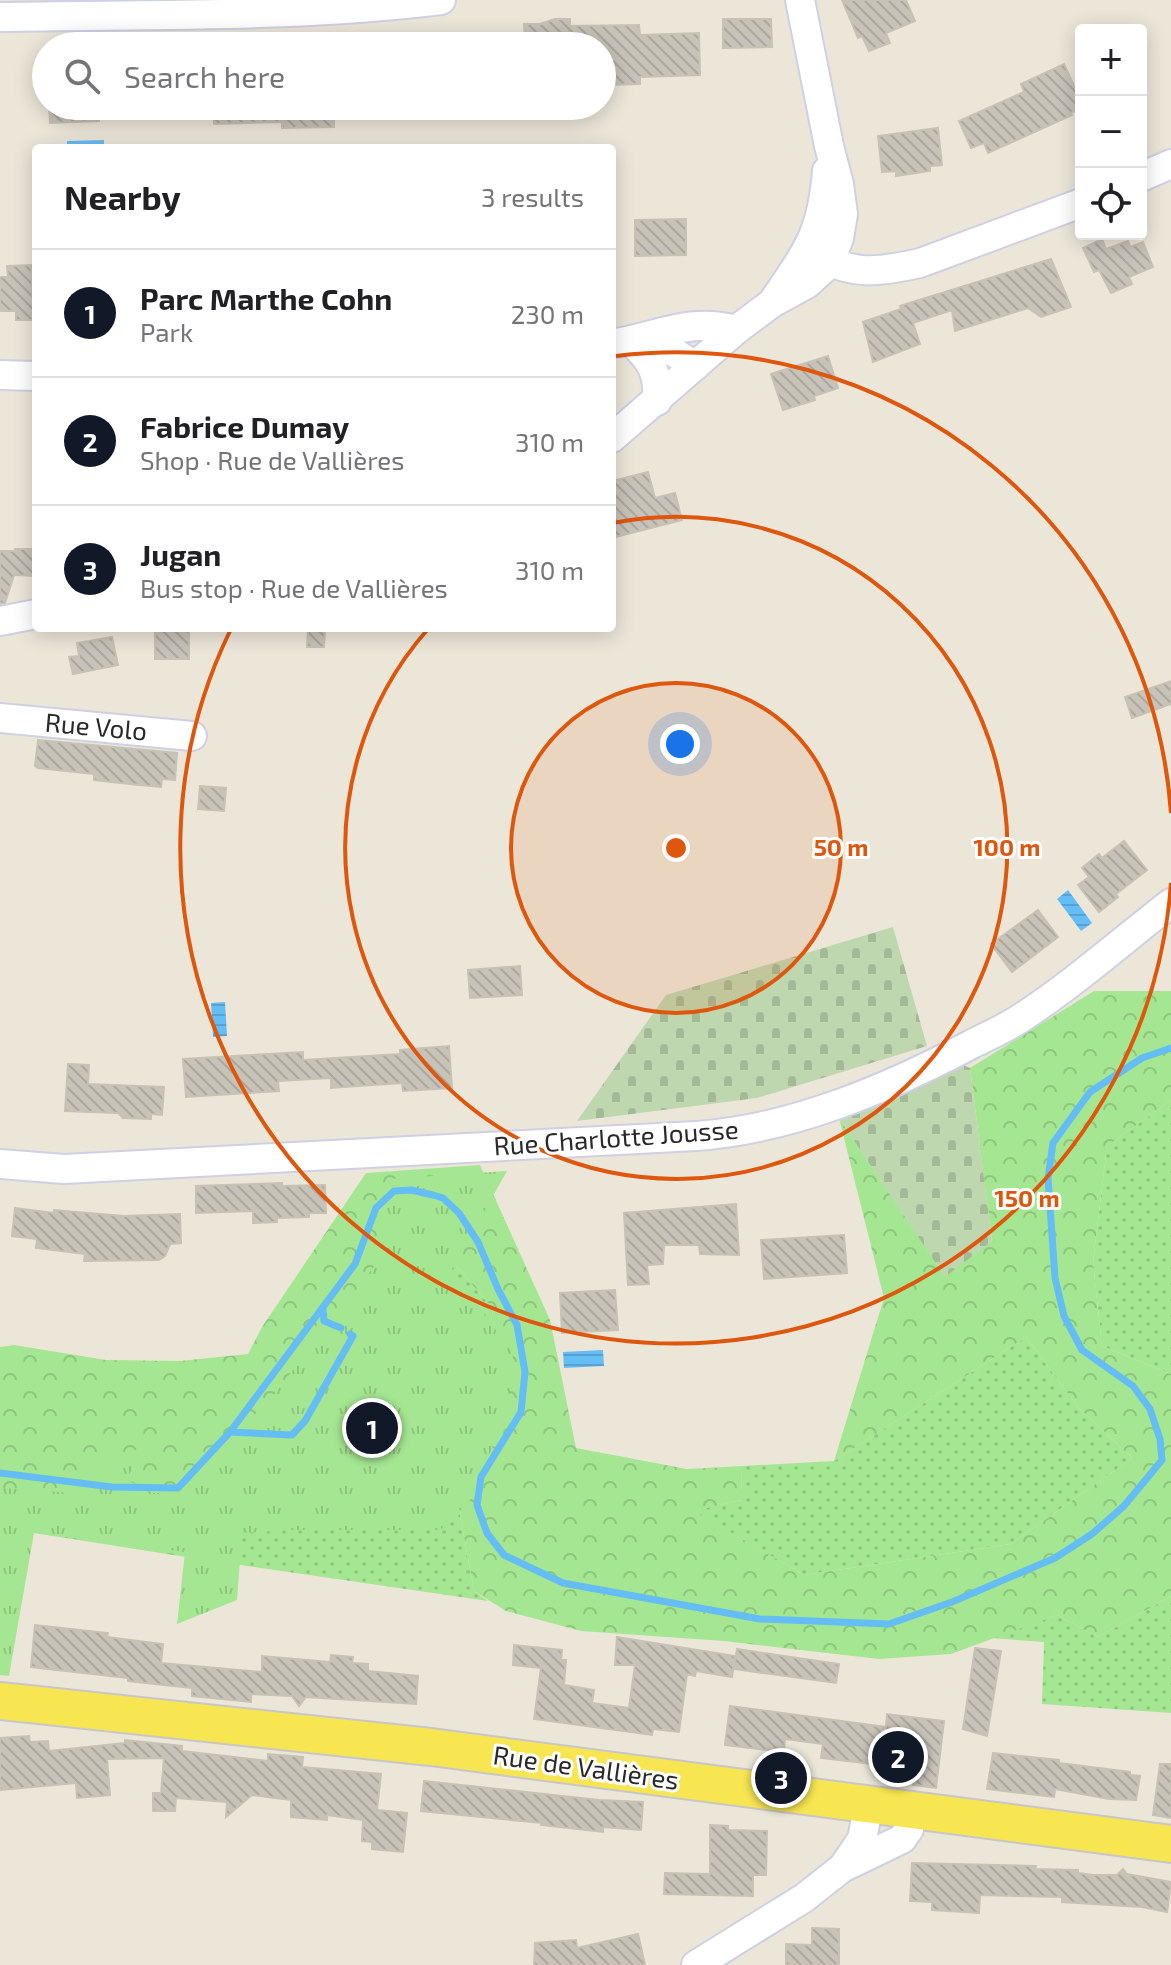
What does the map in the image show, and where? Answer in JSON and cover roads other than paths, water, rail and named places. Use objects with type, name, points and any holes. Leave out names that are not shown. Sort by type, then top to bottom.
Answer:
[{"type":"main road","name":"Rue de Vallières","points":[[0,1701],[431,1747],[1171,1844]]},
{"type":"street","points":[[0,17],[245,6],[390,6],[441,0]]},
{"type":"street","points":[[616,435],[736,330],[772,303],[807,284],[824,245],[843,214],[800,0]]},
{"type":"street","points":[[1147,174],[1171,164]]},
{"type":"street","points":[[824,245],[901,267],[920,263],[1075,205]]},
{"type":"street","points":[[621,342],[675,327],[716,324],[736,330]]},
{"type":"street","points":[[621,342],[672,351],[695,366]]},
{"type":"street","points":[[621,342],[647,356],[655,370],[657,401]]},
{"type":"street","points":[[0,375],[32,376]]},
{"type":"street","points":[[0,621],[32,615]]},
{"type":"street","name":"Rue Volo","points":[[0,718],[192,736]]},
{"type":"street","name":"Rue Charlotte Jousse","points":[[0,1164],[64,1169],[696,1136],[759,1128],[835,1105],[932,1066],[1020,1019],[1171,903]]},
{"type":"street","points":[[842,1868],[862,1839],[869,1804]]},
{"type":"street","points":[[696,1965],[804,1898],[842,1868],[902,1839],[909,1829],[912,1810]]},
{"type":"water","points":[[104,140],[104,144],[67,144],[67,141]]},
{"type":"water","points":[[1068,890],[1092,923],[1081,931],[1057,899]]},
{"type":"water","points":[[225,1002],[227,1036],[213,1037],[211,1003]]},
{"type":"water","points":[[603,1350],[604,1366],[564,1368],[563,1352]]},
{"type":"waterway","points":[[0,1473],[112,1487],[178,1488],[230,1432],[355,1264],[376,1208],[394,1191],[411,1190],[443,1198],[459,1213],[478,1242],[517,1325],[525,1372],[521,1412],[481,1477],[477,1505],[487,1533],[504,1555],[563,1583],[760,1619],[889,1624],[952,1602],[1055,1558],[1092,1534],[1124,1506],[1162,1460],[1160,1439],[1150,1409],[1133,1386],[1082,1350],[1064,1316],[1055,1278],[1048,1178],[1053,1143],[1090,1092],[1142,1058],[1171,1048]]},
{"type":"waterway","points":[[323,1309],[324,1321],[341,1328]]},
{"type":"waterway","points":[[230,1432],[292,1435],[305,1421],[353,1336],[350,1334]]},
{"type":"place","name":"Parc Marthe Cohn","points":[[372,1428]]},
{"type":"place","name":"Fabrice Dumay","points":[[898,1757]]},
{"type":"place","name":"Jugan","points":[[781,1778]]}]
